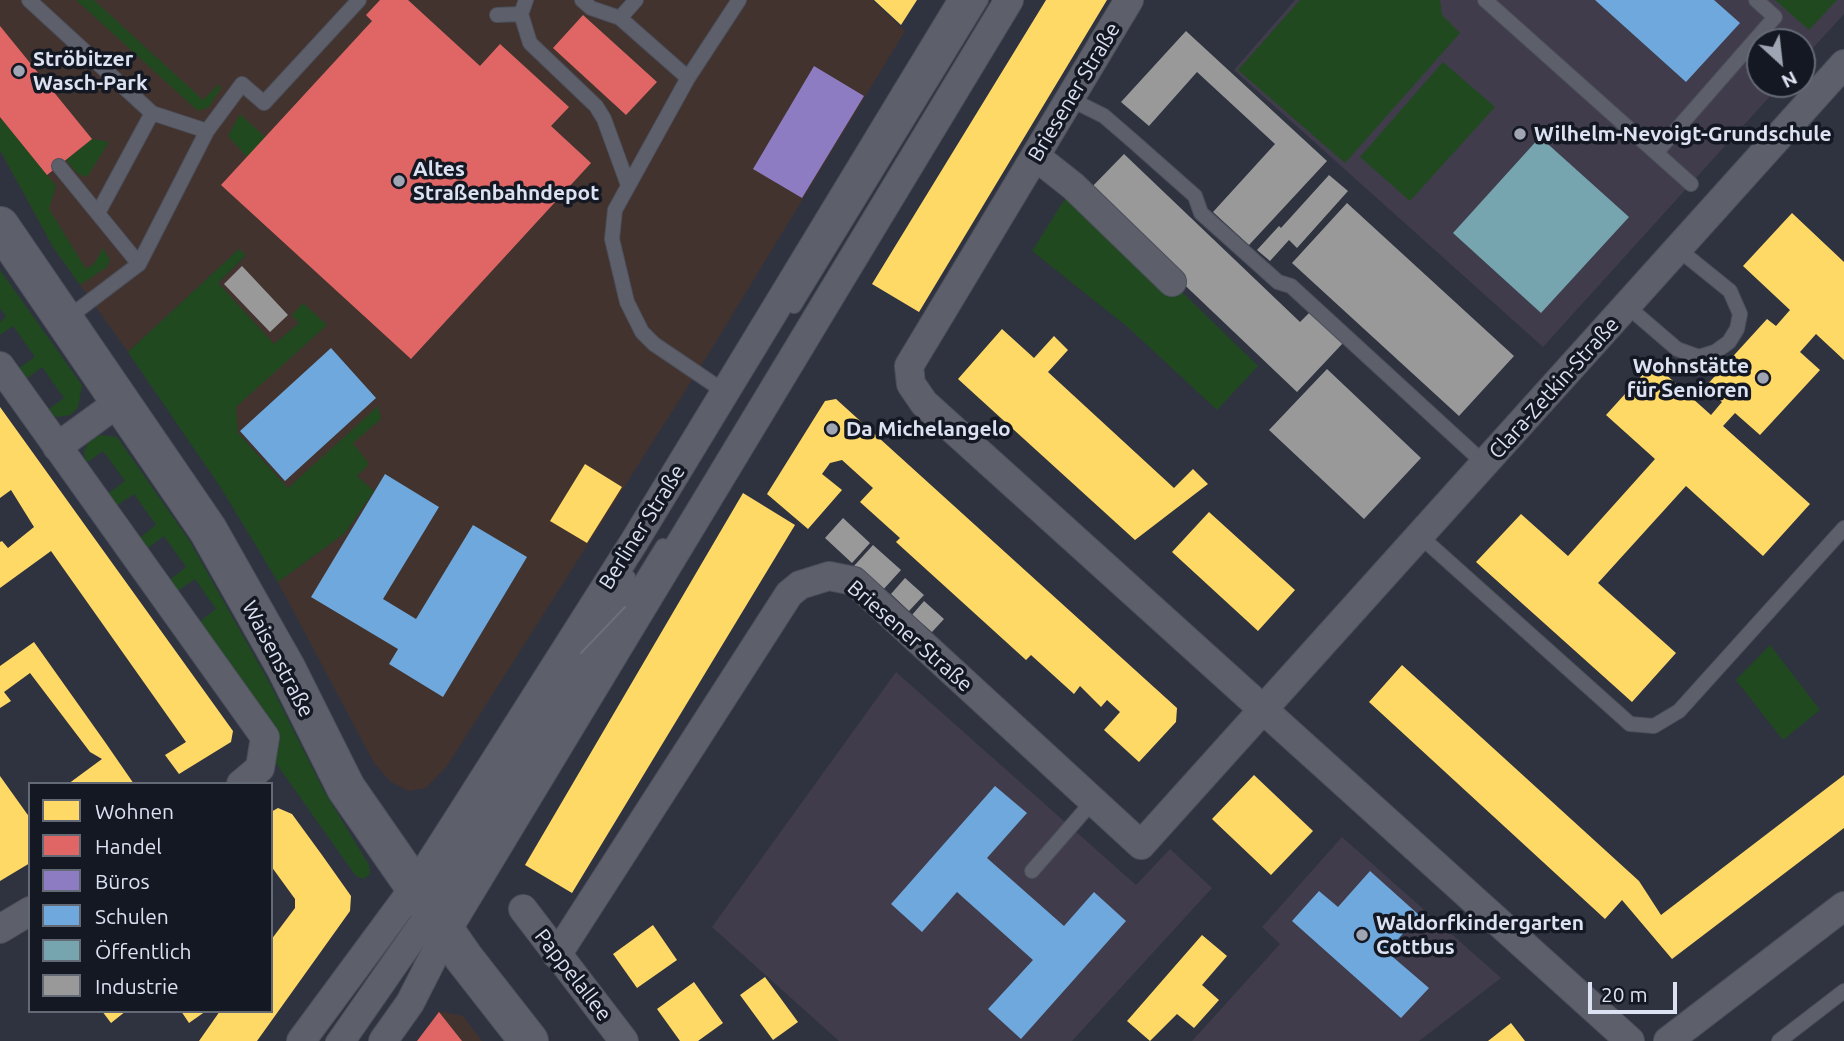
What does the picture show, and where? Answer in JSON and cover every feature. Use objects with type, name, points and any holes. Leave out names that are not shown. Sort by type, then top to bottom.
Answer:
[{"type":"main road","name":"Waisenstraße","points":[[0,226],[208,530],[286,668],[346,788],[430,911]]},
{"type":"main road","points":[[430,911],[529,1041]]},
{"type":"street","name":"Berliner Straße","points":[[383,1041],[410,1003],[430,911],[634,542],[963,0]]},
{"type":"street","name":"Berliner Straße","points":[[301,1041],[430,911],[1009,0]]},
{"type":"street","name":"Briesener Straße","points":[[1129,0],[909,366],[911,384],[924,403],[1630,1041]]},
{"type":"street","name":"Clara-Zetkin-Straße","points":[[1264,711],[1844,64]]},
{"type":"street","points":[[1035,156],[1073,186],[1172,282]]},
{"type":"street","points":[[0,366],[252,715],[265,737],[260,768],[243,782]]},
{"type":"street","points":[[57,447],[119,402]]},
{"type":"street","name":"Briesener Straße","points":[[557,955],[789,594],[813,579],[829,576],[853,581],[1141,845],[1264,711]]},
{"type":"street","points":[[1668,1041],[1844,906]]},
{"type":"street","name":"Pappelallee","points":[[523,909],[624,1041]]},
{"type":"street","points":[[0,929],[28,912]]},
{"type":"lane","points":[[29,0],[152,113],[207,131]]},
{"type":"lane","points":[[64,321],[139,264],[207,131],[242,84],[264,103],[359,0]]},
{"type":"lane","points":[[526,0],[521,14],[530,43],[596,106],[604,119],[628,185]]},
{"type":"lane","points":[[582,0],[591,8],[620,18],[688,78]]},
{"type":"lane","points":[[620,18],[636,0]]},
{"type":"lane","points":[[725,392],[654,344],[632,317],[612,239],[615,209],[688,78],[739,0]]},
{"type":"lane","points":[[333,1041],[430,911],[981,0]]},
{"type":"lane","points":[[349,1041],[997,0]]},
{"type":"lane","points":[[1485,0],[1690,184]]},
{"type":"lane","points":[[1656,153],[1775,17],[1756,0]]},
{"type":"lane","points":[[497,15],[521,14]]},
{"type":"lane","points":[[1070,99],[1104,117],[1135,142],[1195,196],[1201,213],[1278,282],[1291,286],[1485,464]]},
{"type":"lane","points":[[98,213],[152,113]]},
{"type":"lane","points":[[59,166],[139,264]]},
{"type":"lane","points":[[1627,306],[1677,349],[1699,357],[1715,352],[1728,342],[1737,329],[1740,314],[1730,291],[1678,249]]},
{"type":"lane","points":[[1420,536],[1630,724],[1654,726],[1679,711],[1844,528]]},
{"type":"lane","points":[[1032,871],[1093,801]]},
{"type":"lane","points":[[1779,1041],[1844,991]]},
{"type":"shaded area","points":[[0,0],[872,0],[905,31],[706,358],[447,766],[426,788],[408,791],[391,782],[374,763],[278,582],[345,533],[373,492],[357,475],[352,443],[381,419],[378,407],[288,488],[238,433],[235,407],[327,325],[299,323],[274,344],[218,283],[246,256],[239,249],[128,352],[53,247],[0,150]]},
{"type":"shaded area","name":"Wilhelm-Nevoigt-Grundschule","points":[[1295,0],[1844,0],[1844,14],[1816,45],[1816,28],[1746,28],[1746,98],[1768,98],[1543,347],[1234,70]]},
{"type":"shaded area","points":[[896,672],[1136,885],[1170,849],[1212,888],[1072,1041],[839,1041],[712,927]]},
{"type":"shaded area","name":"Waldorfkindergarten Cottbus","points":[[1342,837],[1501,978],[1419,1041],[1192,1041],[1280,944],[1262,927]]},
{"type":"shaded area","points":[[439,1011],[463,1016],[482,1041],[418,1041]]},
{"type":"green space","points":[[76,0],[94,0],[203,100],[219,84],[221,88],[209,107],[198,111]]},
{"type":"green space","points":[[1300,0],[1440,0],[1442,15],[1460,33],[1345,163],[1238,70]]},
{"type":"green space","points":[[1775,0],[1837,0],[1811,28],[1807,28]]},
{"type":"green space","points":[[1443,62],[1495,107],[1410,201],[1360,157]]},
{"type":"green space","points":[[240,114],[265,137],[247,157],[228,136]]},
{"type":"green space","points":[[0,117],[56,186],[49,209],[86,269],[94,264],[103,248],[110,260],[107,267],[80,285],[53,247],[0,150]]},
{"type":"green space","points":[[92,139],[109,142],[87,177],[78,174],[66,160]]},
{"type":"green space","points":[[1073,186],[1258,366],[1217,410],[1130,329],[1032,251]]},
{"type":"green space","points":[[239,249],[246,255],[218,283],[274,344],[299,323],[292,315],[303,303],[327,325],[236,407],[238,433],[288,488],[378,406],[381,419],[353,443],[369,464],[357,476],[374,491],[345,533],[278,582],[221,488],[128,352]]},
{"type":"green space","points":[[0,270],[82,385],[78,408],[70,415],[57,417],[45,412],[64,398],[42,367],[22,382],[15,371],[35,357],[13,326],[0,335],[0,322],[6,317],[0,308]]},
{"type":"green space","points":[[99,435],[117,437],[189,540],[270,684],[324,791],[369,865],[370,874],[364,879],[356,876],[273,759],[198,623],[216,609],[195,579],[176,592],[168,581],[186,567],[164,536],[145,550],[138,539],[156,525],[134,494],[115,507],[106,495],[125,481],[103,451],[86,463],[84,452],[88,443]]},
{"type":"green space","points":[[1770,645],[1820,710],[1783,740],[1736,680]]},
{"type":"building: Wohnen","points":[[874,0],[917,0],[901,25]]},
{"type":"building: Wohnen","points":[[1046,0],[1107,0],[919,312],[872,284]]},
{"type":"building: Wohnen","points":[[1792,213],[1844,262],[1844,360],[1816,334],[1800,352],[1820,370],[1760,435],[1735,413],[1723,426],[1810,504],[1763,556],[1686,486],[1598,583],[1676,653],[1632,702],[1476,562],[1521,514],[1568,556],[1655,459],[1606,415],[1653,363],[1711,415],[1722,402],[1705,387],[1767,319],[1776,326],[1790,310],[1743,266]]},
{"type":"building: Wohnen","points":[[1002,329],[1034,358],[1054,336],[1068,350],[1048,372],[1174,488],[1193,469],[1208,484],[1135,540],[958,379]]},
{"type":"building: Wohnen","points":[[836,399],[1177,708],[1176,722],[1139,762],[1104,730],[1120,712],[1107,700],[1101,707],[1080,686],[1074,694],[1031,655],[1026,660],[896,542],[900,538],[860,502],[873,488],[842,460],[830,463],[822,474],[842,490],[808,529],[767,494],[825,401]]},
{"type":"building: Wohnen","points":[[0,407],[233,731],[231,742],[179,774],[165,755],[186,742],[51,551],[0,588],[0,542],[8,548],[34,527],[11,490],[0,498]]},
{"type":"building: Wohnen","points":[[585,464],[622,487],[587,543],[550,521]]},
{"type":"building: Wohnen","points":[[743,493],[795,525],[572,893],[525,865]]},
{"type":"building: Wohnen","points":[[1209,512],[1295,590],[1258,631],[1172,552]]},
{"type":"building: Wohnen","points":[[34,642],[133,782],[71,782],[102,759],[90,752],[30,673],[4,692],[11,701],[0,708],[0,666]]},
{"type":"building: Wohnen","points":[[1402,665],[1639,881],[1661,915],[1844,775],[1844,828],[1672,959],[1622,900],[1605,919],[1369,702]]},
{"type":"building: Wohnen","points":[[1254,775],[1313,831],[1271,875],[1212,819]]},
{"type":"building: Wohnen","points":[[0,776],[28,815],[28,864],[0,881]]},
{"type":"building: Wohnen","points":[[278,808],[292,814],[351,896],[350,911],[257,1041],[199,1041],[219,1013],[273,1013],[273,937],[295,908],[295,899],[273,869],[273,811]]},
{"type":"building: Wohnen","points":[[653,925],[677,960],[637,988],[613,954]]},
{"type":"building: Wohnen","points":[[1202,935],[1227,956],[1202,985],[1219,1000],[1194,1028],[1177,1014],[1150,1041],[1127,1021]]},
{"type":"building: Wohnen","points":[[765,977],[798,1022],[773,1040],[740,995]]},
{"type":"building: Wohnen","points":[[694,982],[723,1023],[698,1041],[680,1041],[657,1009]]},
{"type":"building: Wohnen","points":[[104,1013],[124,1013],[111,1023]]},
{"type":"building: Wohnen","points":[[182,1013],[203,1013],[189,1023]]},
{"type":"building: Wohnen","points":[[1511,1023],[1525,1041],[1488,1041]]},
{"type":"building: Handel","name":"Altes Straßenbahndepot","points":[[380,0],[408,0],[480,66],[500,44],[569,107],[551,126],[591,163],[411,359],[221,185],[372,21],[366,15]]},
{"type":"building: Handel","points":[[583,15],[657,82],[626,115],[553,48]]},
{"type":"building: Handel","name":"Ströbitzer Wasch-Park","points":[[0,26],[92,139],[47,175],[0,117]]},
{"type":"building: Handel","points":[[439,1012],[462,1041],[417,1041]]},
{"type":"building: Büros","points":[[814,66],[864,96],[802,198],[753,169]]},
{"type":"building: Schulen","points":[[1595,0],[1714,0],[1740,23],[1686,82]]},
{"type":"building: Schulen","points":[[331,348],[376,398],[285,481],[240,431]]},
{"type":"building: Schulen","points":[[385,474],[439,507],[383,599],[416,619],[473,525],[527,557],[443,697],[389,664],[398,649],[311,597]]},
{"type":"building: Schulen","points":[[995,786],[1027,813],[987,858],[1064,926],[1094,892],[1126,921],[1021,1039],[988,1009],[1033,960],[957,892],[922,932],[891,904]]},
{"type":"building: Schulen","points":[[1370,871],[1419,915],[1387,952],[1429,988],[1401,1018],[1292,921],[1319,891],[1338,907]]},
{"type":"building: Öffentlich","points":[[1540,137],[1629,217],[1541,313],[1453,233]]},
{"type":"building: Industrie","points":[[1186,31],[1327,161],[1249,245],[1213,212],[1275,144],[1197,72],[1149,126],[1121,102]]},
{"type":"building: Industrie","points":[[1124,154],[1300,322],[1310,312],[1343,343],[1297,392],[1087,192]]},
{"type":"building: Industrie","points":[[1329,175],[1348,191],[1297,248],[1289,240],[1270,261],[1257,250]]},
{"type":"building: Industrie","points":[[1347,203],[1514,356],[1459,416],[1292,263]]},
{"type":"building: Industrie","points":[[242,266],[288,315],[270,332],[224,284]]},
{"type":"building: Industrie","points":[[1327,369],[1421,458],[1364,519],[1269,430]]},
{"type":"building: Industrie","points":[[843,518],[870,543],[852,563],[825,538]]},
{"type":"building: Industrie","points":[[873,545],[901,570],[882,591],[854,566]]},
{"type":"building: Industrie","points":[[905,578],[924,595],[909,611],[891,594]]},
{"type":"building: Industrie","points":[[924,601],[944,619],[932,632],[912,615]]},
{"type":"tram line","points":[[581,653],[625,607]]},
{"type":"place","name":"Ströbitzer Wasch-Park","points":[[19,71]]},
{"type":"place","name":"Wilhelm-Nevoigt-Grundschule","points":[[1520,134]]},
{"type":"place","name":"Altes Straßenbahndepot","points":[[399,181]]},
{"type":"place","name":"Wohnstätte für Senioren","points":[[1763,378]]},
{"type":"place","name":"Da Michelangelo","points":[[832,429]]},
{"type":"place","name":"Waldorfkindergarten Cottbus","points":[[1362,935]]}]
